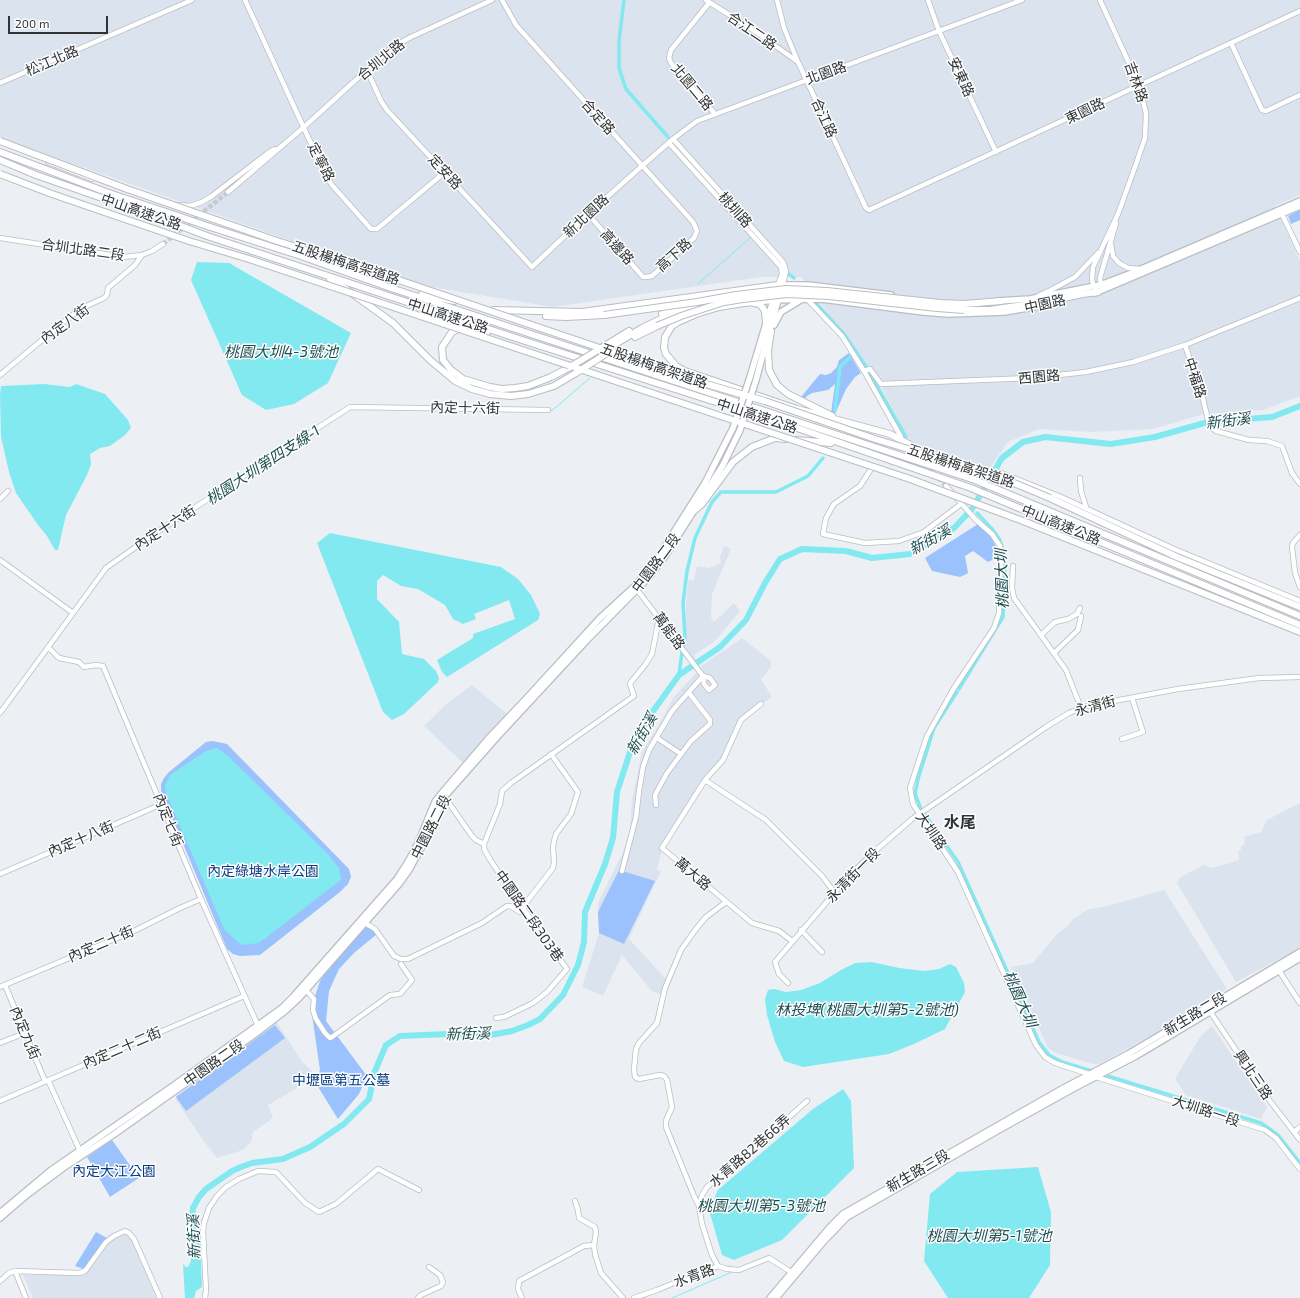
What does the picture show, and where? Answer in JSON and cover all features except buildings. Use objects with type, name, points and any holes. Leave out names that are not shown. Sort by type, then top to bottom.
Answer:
[{"type":"highway","name":"五股楊梅高架道路","points":[[0,142],[274,240],[372,271],[706,384],[765,401],[875,439],[1014,483],[1050,498],[1177,557],[1300,608]]},
{"type":"highway","name":"中山高速公路","points":[[0,152],[106,192],[301,256],[391,288],[974,480],[1300,616]]},
{"type":"highway","name":"中山高速公路","points":[[0,160],[36,175],[207,236],[841,443],[971,488],[1300,625]]},
{"type":"highway","name":"五股楊梅高架道路","points":[[0,174],[52,194],[183,239],[249,259],[910,479],[1022,521],[1300,632]]},
{"type":"highway","points":[[320,273],[346,288],[393,323],[430,360],[455,381],[491,391],[508,392],[533,388],[556,380],[658,316],[696,300],[717,294]]},
{"type":"highway","points":[[494,310],[582,312],[780,284]]},
{"type":"highway","points":[[391,288],[494,310],[560,317],[604,315],[786,289],[827,291],[990,310],[1041,303],[1098,289]]},
{"type":"highway","points":[[522,340],[460,328],[452,332],[442,347],[443,360],[451,370],[463,379],[474,383],[502,389],[528,386],[573,370],[642,328],[683,310],[725,300],[778,292]]},
{"type":"highway","points":[[608,348],[687,314],[724,302],[743,299],[787,294],[829,296],[937,308],[964,307],[1001,302]]},
{"type":"highway","points":[[683,310],[719,307],[744,302],[776,300]]},
{"type":"highway","points":[[744,302],[760,304],[766,315],[766,324]]},
{"type":"highway","points":[[719,307],[684,319],[672,326],[667,331],[664,348],[670,360],[676,366],[685,371],[797,409],[890,434],[974,480]]},
{"type":"highway","points":[[771,331],[768,351],[769,370],[777,385],[794,398],[846,422]]},
{"type":"highway","points":[[694,510],[702,504],[733,462],[752,447],[775,438],[841,443]]},
{"type":"highway","points":[[1279,623],[1300,636]]},
{"type":"main road","name":"中園路","points":[[776,300],[822,299],[948,314],[1004,312],[1028,309],[1098,289],[1281,212],[1300,201]]},
{"type":"main road","name":"中園路","points":[[780,284],[846,289],[927,300],[1001,302],[1098,289],[1141,269],[1281,212],[1300,206]]},
{"type":"main road","points":[[766,339],[780,284]]},
{"type":"main road","points":[[778,292],[811,292],[846,289]]},
{"type":"main road","points":[[766,324],[776,300]]},
{"type":"main road","points":[[766,339],[781,312],[791,305],[804,300]]},
{"type":"main road","name":"中園路二段","points":[[636,587],[655,562],[705,483],[733,428],[766,324]]},
{"type":"main road","name":"中園路二段","points":[[82,1152],[285,1011],[306,990],[397,879],[431,820],[435,802],[488,739],[600,618],[649,577],[664,556],[723,465],[740,430],[756,380],[766,339]]},
{"type":"main road","name":"中園路二段","points":[[259,1028],[293,997],[363,922]]},
{"type":"main road","name":"新生路二段","points":[[1279,968],[1300,952]]},
{"type":"main road","name":"新生路二段","points":[[1096,1077],[1136,1056],[1210,1009],[1279,968],[1300,958]]},
{"type":"main road","name":"新生路二段","points":[[1089,1074],[1210,1009]]},
{"type":"main road","name":"新生路三段","points":[[776,1298],[830,1227],[843,1214],[1089,1074]]},
{"type":"main road","name":"新生路三段","points":[[770,1298],[832,1232],[852,1214],[1002,1128],[1096,1077]]},
{"type":"main road","points":[[0,1213],[50,1171],[82,1152]]},
{"type":"main road","points":[[0,1218],[82,1152]]},
{"type":"street","name":"松江北路","points":[[0,83],[192,0]]},
{"type":"street","name":"定寧路","points":[[245,0],[325,174],[332,185],[371,229],[376,229],[445,172]]},
{"type":"street","name":"合圳北路","points":[[304,127],[391,48],[411,36],[492,0]]},
{"type":"street","name":"合定路","points":[[502,0],[516,25],[693,222],[697,231]]},
{"type":"street","name":"合江路","points":[[777,0],[787,34],[798,62],[866,208],[869,210]]},
{"type":"street","name":"安東路","points":[[928,0],[939,31],[996,152]]},
{"type":"street","name":"北園路","points":[[642,166],[673,139],[697,121],[1022,0]]},
{"type":"street","name":"吉林路","points":[[1098,289],[1092,274],[1093,267],[1118,214],[1145,138],[1146,113],[1139,85],[1100,0]]},
{"type":"street","name":"合江二路","points":[[708,1],[798,62]]},
{"type":"street","name":"北園二路","points":[[708,1],[671,50],[669,58],[671,63],[715,114]]},
{"type":"street","name":"東園路","points":[[869,210],[1300,11]]},
{"type":"street","points":[[1231,43],[1262,110],[1266,111],[1300,95]]},
{"type":"street","name":"定安路","points":[[367,70],[381,101],[387,110],[532,267]]},
{"type":"street","points":[[228,192],[304,127]]},
{"type":"street","name":"桃圳路","points":[[673,139],[783,262],[786,270],[780,284]]},
{"type":"street","points":[[0,142],[65,169],[162,204],[190,206],[202,202],[212,196],[268,152],[283,146]]},
{"type":"street","name":"桃圳路","points":[[669,143],[781,267],[782,274],[780,284]]},
{"type":"street","points":[[248,168],[256,165],[258,166]]},
{"type":"street","name":"新北園路","points":[[532,267],[642,166]]},
{"type":"street","points":[[1281,212],[1300,252]]},
{"type":"street","name":"高邊路","points":[[588,214],[643,276],[648,277]]},
{"type":"street","name":"吉林路","points":[[1098,289],[1118,214]]},
{"type":"street","name":"高下路","points":[[648,277],[652,276],[694,238],[697,231]]},
{"type":"street","name":"合圳北路二段","points":[[0,238],[124,257],[142,255],[163,244]]},
{"type":"street","points":[[1111,243],[1112,253],[1116,260],[1128,268],[1141,269]]},
{"type":"street","points":[[1030,299],[1075,277],[1101,251]]},
{"type":"street","name":"內定八街","points":[[0,375],[82,308],[104,298],[107,294],[108,288],[135,265],[142,255]]},
{"type":"street","name":"西園路","points":[[864,371],[870,369],[881,384],[1030,378],[1086,372],[1133,362],[1185,345],[1300,298]]},
{"type":"street","points":[[804,300],[842,336],[864,371],[901,437]]},
{"type":"street","name":"中福路","points":[[1185,345],[1212,428],[1216,431],[1249,440],[1267,442],[1282,446],[1292,473],[1300,484]]},
{"type":"street","name":"內定十六街","points":[[0,714],[108,567],[154,534],[350,407],[548,410]]},
{"type":"street","points":[[873,466],[860,486],[834,504],[826,518],[823,534],[865,543],[899,541],[924,532],[962,505],[946,486]]},
{"type":"street","points":[[999,472],[1086,508],[1174,549],[1300,601]]},
{"type":"street","points":[[1080,478],[1080,491],[1086,508]]},
{"type":"street","points":[[0,499],[8,491]]},
{"type":"street","name":"大圳路","points":[[962,505],[992,534],[1000,546],[1002,553],[999,613],[994,628],[954,688],[927,736],[910,788],[912,804],[958,872],[1036,1046],[1045,1057],[1055,1063],[1089,1074]]},
{"type":"street","points":[[1300,535],[1292,542],[1292,547],[1295,573],[1300,587]]},
{"type":"street","points":[[0,560],[73,613]]},
{"type":"street","points":[[1013,566],[1012,588],[1014,598],[1069,675],[1081,708]]},
{"type":"street","name":"萬能路","points":[[636,587],[702,674],[689,692]]},
{"type":"street","points":[[1041,635],[1055,622],[1068,619],[1077,614],[1080,608]]},
{"type":"street","points":[[1054,653],[1078,630],[1082,616]]},
{"type":"street","points":[[484,844],[500,804],[502,791],[505,787],[634,696],[630,682],[645,665],[654,650],[657,626],[660,618]]},
{"type":"street","name":"內定七街","points":[[48,647],[59,658],[79,662],[84,667],[96,665],[103,666],[201,899],[259,1028]]},
{"type":"street","name":"永清街","points":[[919,814],[1002,758],[1035,733],[1069,713],[1081,708],[1178,689],[1259,678],[1300,677]]},
{"type":"street","points":[[622,871],[636,817],[643,767],[649,750],[672,711],[689,692],[710,720],[710,724],[691,741],[661,783],[655,795],[656,805]]},
{"type":"street","points":[[1122,739],[1143,732],[1132,698]]},
{"type":"street","name":"萬大路","points":[[761,704],[741,720],[723,760],[705,780],[662,848],[752,923],[779,931],[792,941]]},
{"type":"street","points":[[657,738],[681,754]]},
{"type":"street","points":[[363,922],[375,929],[394,956],[401,960],[408,959],[482,924],[507,906],[510,906],[520,912],[553,868],[553,848],[556,834],[571,814],[578,792],[551,754]]},
{"type":"street","points":[[705,780],[766,820],[817,871],[835,893]]},
{"type":"street","name":"中園路二段303巷","points":[[442,795],[472,836],[484,844],[484,849],[491,861],[566,969],[547,992],[533,1003],[504,1017],[496,1018]]},
{"type":"street","name":"內定十八街","points":[[0,874],[162,804]]},
{"type":"street","name":"永清街一段","points":[[788,983],[779,974],[775,962],[850,875],[896,831],[919,814]]},
{"type":"street","name":"內定二十街","points":[[2,986],[136,930],[201,899]]},
{"type":"street","points":[[718,1266],[712,1255],[702,1224],[699,1206],[666,1127],[666,1121],[672,1107],[667,1080],[664,1076],[660,1075],[639,1079],[635,1077],[634,1069],[636,1049],[639,1043],[657,1023],[665,988],[682,950],[706,917],[726,902]]},
{"type":"street","points":[[802,930],[822,952]]},
{"type":"street","points":[[306,990],[314,999],[313,1010],[316,1019],[330,1038],[390,995],[400,994],[412,980],[401,964]]},
{"type":"street","points":[[1279,968],[1300,998]]},
{"type":"street","points":[[1279,968],[1300,1003]]},
{"type":"street","name":"內定九街","points":[[2,986],[82,1152]]},
{"type":"street","name":"內定二十二街","points":[[0,1101],[244,996]]},
{"type":"street","name":"興北三路","points":[[1210,1009],[1270,1101],[1297,1130],[1300,1140]]},
{"type":"street","points":[[0,1043],[25,1033]]},
{"type":"street","name":"大圳路一段","points":[[1096,1077],[1265,1130],[1276,1138],[1300,1169]]},
{"type":"street","name":"水青路82巷66弄","points":[[699,1206],[702,1195],[707,1187],[758,1146],[807,1101]]},
{"type":"street","points":[[1297,1130],[1300,1135]]},
{"type":"street","points":[[205,1298],[204,1223],[209,1208],[217,1196],[226,1187],[239,1179],[258,1171],[276,1172],[305,1202],[319,1212],[336,1204],[378,1170],[420,1190]]},
{"type":"street","points":[[575,1201],[578,1210],[578,1218],[595,1227],[595,1254],[601,1273],[623,1298]]},
{"type":"street","points":[[0,1281],[9,1273],[15,1271],[79,1273],[85,1271],[106,1242],[125,1231],[129,1232],[134,1239],[160,1298]]},
{"type":"street","points":[[522,1298],[518,1289],[519,1281],[584,1246],[594,1245]]},
{"type":"street","name":"水青路","points":[[634,1298],[686,1280],[718,1266],[739,1270],[769,1258],[793,1274]]},
{"type":"street","points":[[418,1298],[420,1295],[442,1286],[440,1275],[429,1267]]},
{"type":"street","points":[[15,1271],[26,1298]]},
{"type":"shaded area","points":[[0,0],[1300,0],[1300,195],[1275,206],[1300,261],[1300,396],[1263,410],[1204,414],[1153,429],[1091,432],[1039,429],[1008,442],[987,472],[912,446],[877,379],[801,277],[761,277],[553,307],[413,284],[0,137]]},
{"type":"shaded area","points":[[724,546],[731,549],[712,594],[711,617],[714,622],[734,603],[740,611],[715,641],[694,655],[700,667],[742,638],[771,661],[771,667],[761,679],[772,697],[738,721],[723,758],[663,844],[657,870],[661,871],[629,939],[666,979],[662,995],[652,991],[622,955],[603,996],[582,987],[599,933],[598,903],[623,852],[630,830],[632,800],[642,752],[673,698],[697,672],[682,654],[688,580],[694,580],[697,566],[709,568],[721,563],[720,557]]},
{"type":"shaded area","points":[[472,685],[507,714],[463,763],[424,726],[445,705]]},
{"type":"shaded area","points":[[1300,803],[1300,948],[1236,982],[1177,883],[1181,877],[1204,865],[1213,868],[1239,860],[1238,851],[1241,850],[1241,846],[1245,844],[1244,837],[1261,832],[1267,820]]},
{"type":"shaded area","points":[[1164,890],[1227,989],[1185,1016],[1100,1064],[1093,1064],[1059,1054],[1048,1048],[1011,967],[1033,963],[1058,933],[1069,925],[1072,920],[1087,910]]},
{"type":"shaded area","points":[[276,1021],[302,1062],[312,1071],[311,1078],[304,1084],[268,1105],[273,1118],[253,1132],[251,1142],[243,1150],[217,1158],[176,1100],[176,1094]]},
{"type":"shaded area","points":[[1212,1026],[1267,1107],[1261,1119],[1186,1095],[1175,1079],[1200,1037]]},
{"type":"shaded area","points":[[123,1234],[127,1234],[131,1237],[156,1298],[33,1298],[23,1275],[83,1275],[98,1259],[111,1240]]},
{"type":"green space","points":[[1300,210],[1300,220],[1291,224],[1288,216]]},
{"type":"green space","points":[[849,353],[861,373],[855,377],[846,389],[835,414],[831,413],[835,384],[828,390],[812,393],[805,399],[801,397],[820,374],[826,375],[831,373],[837,367],[839,360]]},
{"type":"green space","points":[[978,524],[991,537],[996,547],[998,557],[988,562],[973,551],[965,556],[968,573],[960,577],[932,571],[925,558]]},
{"type":"green space","name":"內定綠塘水岸公園","points":[[213,741],[227,744],[349,869],[351,877],[348,884],[340,892],[260,955],[240,956],[233,954],[227,949],[161,791],[161,784],[169,772],[206,742]]},
{"type":"green space","points":[[619,870],[655,881],[624,944],[599,933],[598,912]]},
{"type":"green space","name":"中壢區第五公墓","points":[[365,925],[372,927],[377,934],[354,953],[339,969],[329,991],[326,1021],[367,1076],[359,1094],[338,1119],[315,1082],[320,1070],[311,1008],[320,981],[331,965]]},
{"type":"green space","points":[[275,1025],[285,1038],[186,1111],[176,1097]]},
{"type":"green space","name":"內定大江公園","points":[[112,1140],[139,1178],[110,1197],[87,1157]]},
{"type":"green space","points":[[96,1232],[107,1238],[88,1265],[83,1269],[75,1266]]},
{"type":"water","name":"桃園大圳4-3號池","points":[[197,262],[229,263],[351,333],[328,383],[294,404],[266,410],[242,395],[191,280]]},
{"type":"water","points":[[44,384],[70,387],[76,384],[105,394],[128,420],[131,428],[125,435],[110,446],[100,448],[90,454],[91,464],[87,475],[66,515],[58,550],[55,550],[47,536],[16,493],[9,472],[1,437],[1,386]]},
{"type":"water","points":[[330,533],[501,567],[518,579],[531,595],[540,614],[538,620],[447,677],[442,672],[437,660],[473,638],[473,634],[515,619],[509,600],[474,614],[476,619],[463,624],[453,619],[445,605],[418,589],[401,586],[383,575],[377,581],[377,599],[399,622],[402,654],[424,659],[436,671],[439,678],[438,682],[404,714],[392,720],[383,712],[317,543]]},
{"type":"water","name":"內定綠塘水岸公園","points":[[217,748],[228,756],[327,853],[339,868],[341,880],[259,943],[241,945],[224,929],[166,793],[165,785],[170,775],[206,751]]},
{"type":"water","name":"林投埤(桃園大圳第5-2號池)","points":[[872,962],[899,968],[925,971],[939,969],[950,964],[956,967],[964,983],[965,992],[945,1029],[889,1054],[803,1067],[784,1061],[775,1042],[767,1015],[765,999],[768,990],[774,989],[786,992],[801,990],[820,983],[855,963]]},
{"type":"water","name":"桃園大圳第5-3號池","points":[[843,1089],[851,1101],[854,1168],[782,1240],[734,1260],[722,1255],[709,1210],[718,1190],[813,1109]]},
{"type":"water","name":"桃園大圳第5-1號池","points":[[1038,1167],[1051,1212],[1050,1265],[1029,1298],[948,1298],[924,1261],[930,1194],[957,1172]]},
{"type":"water","name":"新街溪","points":[[200,1237],[202,1287],[196,1291],[194,1298],[185,1298],[183,1264],[188,1267],[191,1261],[191,1246]]},
{"type":"waterway","name":"桃園大圳","points":[[624,0],[619,41],[619,68],[626,89],[668,137]]},
{"type":"waterway","points":[[698,284],[751,237]]},
{"type":"waterway","name":"桃園大圳","points":[[789,274],[794,278]]},
{"type":"waterway","name":"桃園大圳","points":[[815,302],[844,334],[867,368],[906,437]]},
{"type":"waterway","points":[[835,410],[840,367],[856,353]]},
{"type":"waterway","name":"桃園大圳第四支線-1","points":[[551,411],[590,378]]},
{"type":"waterway","name":"新街溪","points":[[195,1250],[192,1217],[193,1208],[199,1197],[206,1189],[232,1171],[241,1167],[252,1163],[283,1159],[310,1147],[344,1124],[369,1099],[375,1071],[386,1045],[400,1036],[448,1034],[485,1036],[512,1031],[540,1019],[563,995],[578,965],[584,942],[585,912],[605,864],[613,838],[617,792],[632,746],[651,714],[679,675],[720,647],[746,620],[765,583],[780,559],[802,549],[846,551],[872,558],[910,554],[954,528],[972,509],[1002,458],[1023,442],[1045,437],[1111,444],[1155,437],[1208,422],[1272,417],[1300,406]]},
{"type":"waterway","points":[[684,645],[683,603],[687,571],[695,538],[712,502],[721,492],[776,492],[808,476],[823,458]]},
{"type":"waterway","name":"桃園大圳","points":[[959,689],[1003,617],[1005,571],[1004,554],[1000,540],[977,513]]},
{"type":"waterway","points":[[679,675],[682,652]]},
{"type":"waterway","name":"桃園大圳","points":[[957,692],[934,728],[918,779],[915,794],[921,809],[958,862],[1039,1042],[1049,1055],[1062,1062],[1095,1072]]},
{"type":"waterway","name":"桃園大圳","points":[[1101,1074],[1261,1123],[1278,1135],[1300,1163]]},
{"type":"waterway","points":[[672,1298],[732,1272]]},
{"type":"tunnel","points":[[163,244],[228,192]]},
{"type":"tunnel","points":[[911,450],[946,486]]},
{"type":"district","name":"水尾","points":[[960,823]]}]
